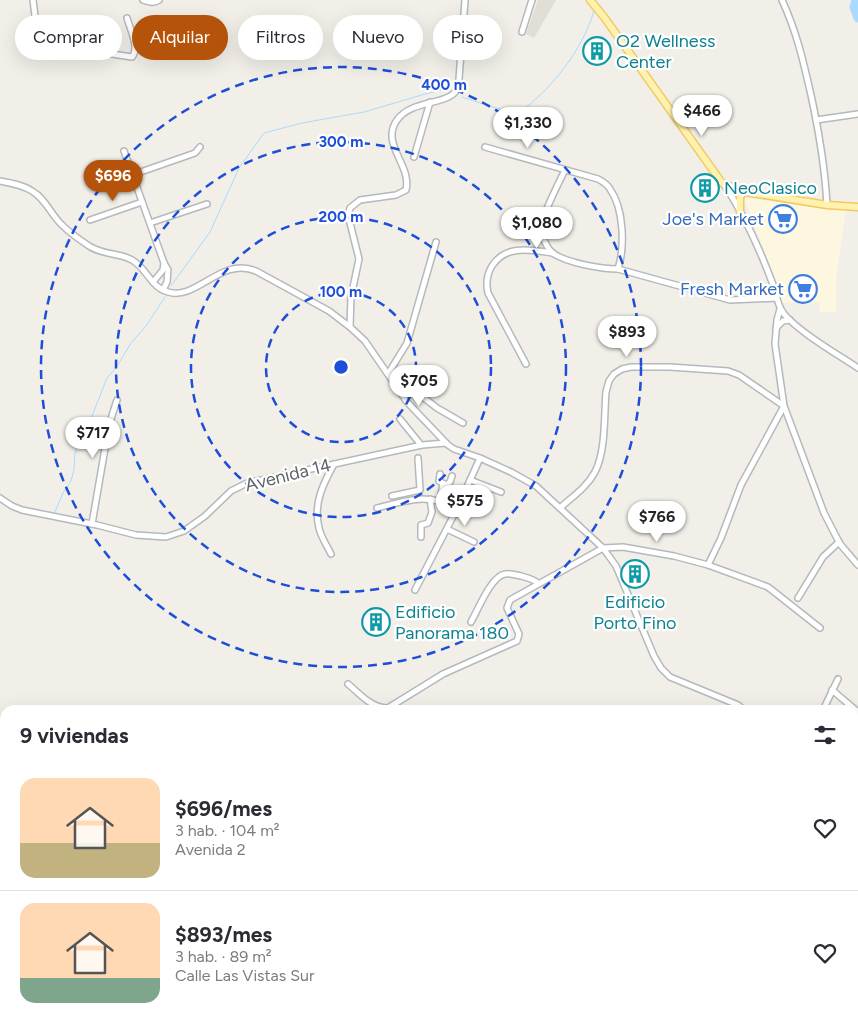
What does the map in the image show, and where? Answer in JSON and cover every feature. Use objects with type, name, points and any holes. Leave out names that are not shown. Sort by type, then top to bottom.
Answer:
[{"type":"main road","points":[[590,0],[722,183],[746,192],[827,205],[858,207]]},
{"type":"main road","points":[[740,212],[740,198],[742,193],[746,192]]},
{"type":"street","points":[[33,0],[38,40],[46,50],[59,56],[74,54],[96,42],[112,54],[132,57],[136,49],[127,18]]},
{"type":"street","points":[[144,0],[150,3],[159,0]]},
{"type":"street","points":[[350,327],[351,297],[359,259],[348,215],[350,208],[360,200],[396,195],[406,190],[408,182],[405,171],[393,146],[394,126],[398,118],[407,110],[450,96],[457,88],[465,0]]},
{"type":"street","points":[[522,32],[532,0]]},
{"type":"street","points":[[782,0],[800,46],[825,171],[827,205]]},
{"type":"street","points":[[414,157],[430,102]]},
{"type":"street","points":[[816,120],[858,114]]},
{"type":"street","points":[[485,146],[598,179],[610,189],[616,203],[623,234],[618,269]]},
{"type":"street","points":[[132,176],[195,153],[200,147]]},
{"type":"street","points":[[124,151],[168,270],[163,290]]},
{"type":"street","points":[[553,253],[543,238],[541,227],[565,170]]},
{"type":"street","points":[[0,181],[33,191],[41,198],[62,226],[96,250],[108,254],[121,255],[140,265],[153,282],[163,290],[173,293],[184,292],[231,269],[243,267],[256,271],[321,307],[350,327],[365,341],[407,402],[446,443],[454,449],[480,458],[536,486],[603,548],[616,566],[632,611],[654,656],[661,668],[670,677],[736,705]]},
{"type":"street","points":[[722,183],[740,212],[766,268],[777,298],[780,309],[776,329],[776,355],[784,406],[824,512],[839,542],[858,565]]},
{"type":"street","points":[[90,220],[142,202]]},
{"type":"street","points":[[150,223],[207,204]]},
{"type":"street","points":[[388,374],[407,343],[436,242]]},
{"type":"street","points":[[526,364],[488,293],[487,287],[488,273],[496,260],[504,253],[511,251],[527,250],[553,253],[577,262],[609,269],[618,269],[730,300],[777,298]]},
{"type":"street","points":[[153,282],[163,270],[164,263]]},
{"type":"street","points":[[780,309],[790,320],[858,368]]},
{"type":"street","points":[[776,329],[783,321],[790,320]]},
{"type":"street","points":[[560,508],[585,485],[594,473],[601,451],[606,392],[614,374],[622,369],[630,367],[670,367],[728,371],[739,376],[784,406]]},
{"type":"street","points":[[430,377],[419,390],[419,394],[437,408],[463,423]]},
{"type":"street","points":[[92,524],[109,425],[117,400]]},
{"type":"street","points":[[708,564],[721,538],[741,484],[784,406]]},
{"type":"street","points":[[400,419],[421,445]]},
{"type":"street","name":"Avenida 14","points":[[0,498],[22,510],[136,535],[152,537],[175,535],[205,516],[231,491],[247,483],[421,445],[446,443]]},
{"type":"street","points":[[398,503],[394,496],[420,490],[418,458]]},
{"type":"street","points":[[415,590],[458,507],[480,458]]},
{"type":"street","points":[[331,554],[319,528],[318,515],[319,493],[334,464]]},
{"type":"street","points":[[440,474],[439,481],[443,484]]},
{"type":"street","points":[[443,484],[448,484],[452,476]]},
{"type":"street","points":[[470,480],[501,492]]},
{"type":"street","points":[[440,500],[443,484]]},
{"type":"street","points":[[462,498],[485,506]]},
{"type":"street","points":[[377,508],[411,500],[430,499],[440,500],[458,507]]},
{"type":"street","points":[[421,537],[421,525],[430,520],[432,512],[430,499]]},
{"type":"street","points":[[447,529],[474,542]]},
{"type":"street","points":[[798,598],[823,557],[839,542]]},
{"type":"street","points":[[393,705],[443,674],[517,641],[519,634],[507,608],[508,602],[603,548],[623,547],[708,564],[768,587],[820,628]]},
{"type":"street","points":[[471,622],[492,583],[498,577],[505,574],[515,575],[532,579],[538,584]]},
{"type":"street","points":[[825,705],[838,679]]},
{"type":"street","points":[[348,684],[373,705]]},
{"type":"street","points":[[832,690],[850,705]]},
{"type":"shaded area","points":[[538,0],[556,0],[534,38],[526,34]]},
{"type":"shaded area","points":[[744,198],[846,210],[836,279],[836,312],[820,312],[819,302],[781,303],[776,282]]},
{"type":"waterway","points":[[856,0],[854,7],[858,18]]},
{"type":"waterway","points":[[462,97],[514,112],[523,109],[546,89],[571,58],[590,23],[594,11]]},
{"type":"waterway","points":[[171,286],[210,232],[239,168],[264,133],[302,123],[364,112],[446,89],[450,91]]},
{"type":"waterway","points":[[55,512],[63,493],[71,481],[75,453],[107,378],[165,297]]},
{"type":"place","name":"O2 Wellness Center","points":[[597,51]]},
{"type":"place","name":"NeoClasico","points":[[705,188]]},
{"type":"place","name":"Joe's Market","points":[[783,219]]},
{"type":"place","name":"Fresh Market","points":[[803,289]]},
{"type":"place","name":"Edificio Porto Fino","points":[[635,574]]},
{"type":"place","name":"Edificio Panorama 180","points":[[376,622]]}]
